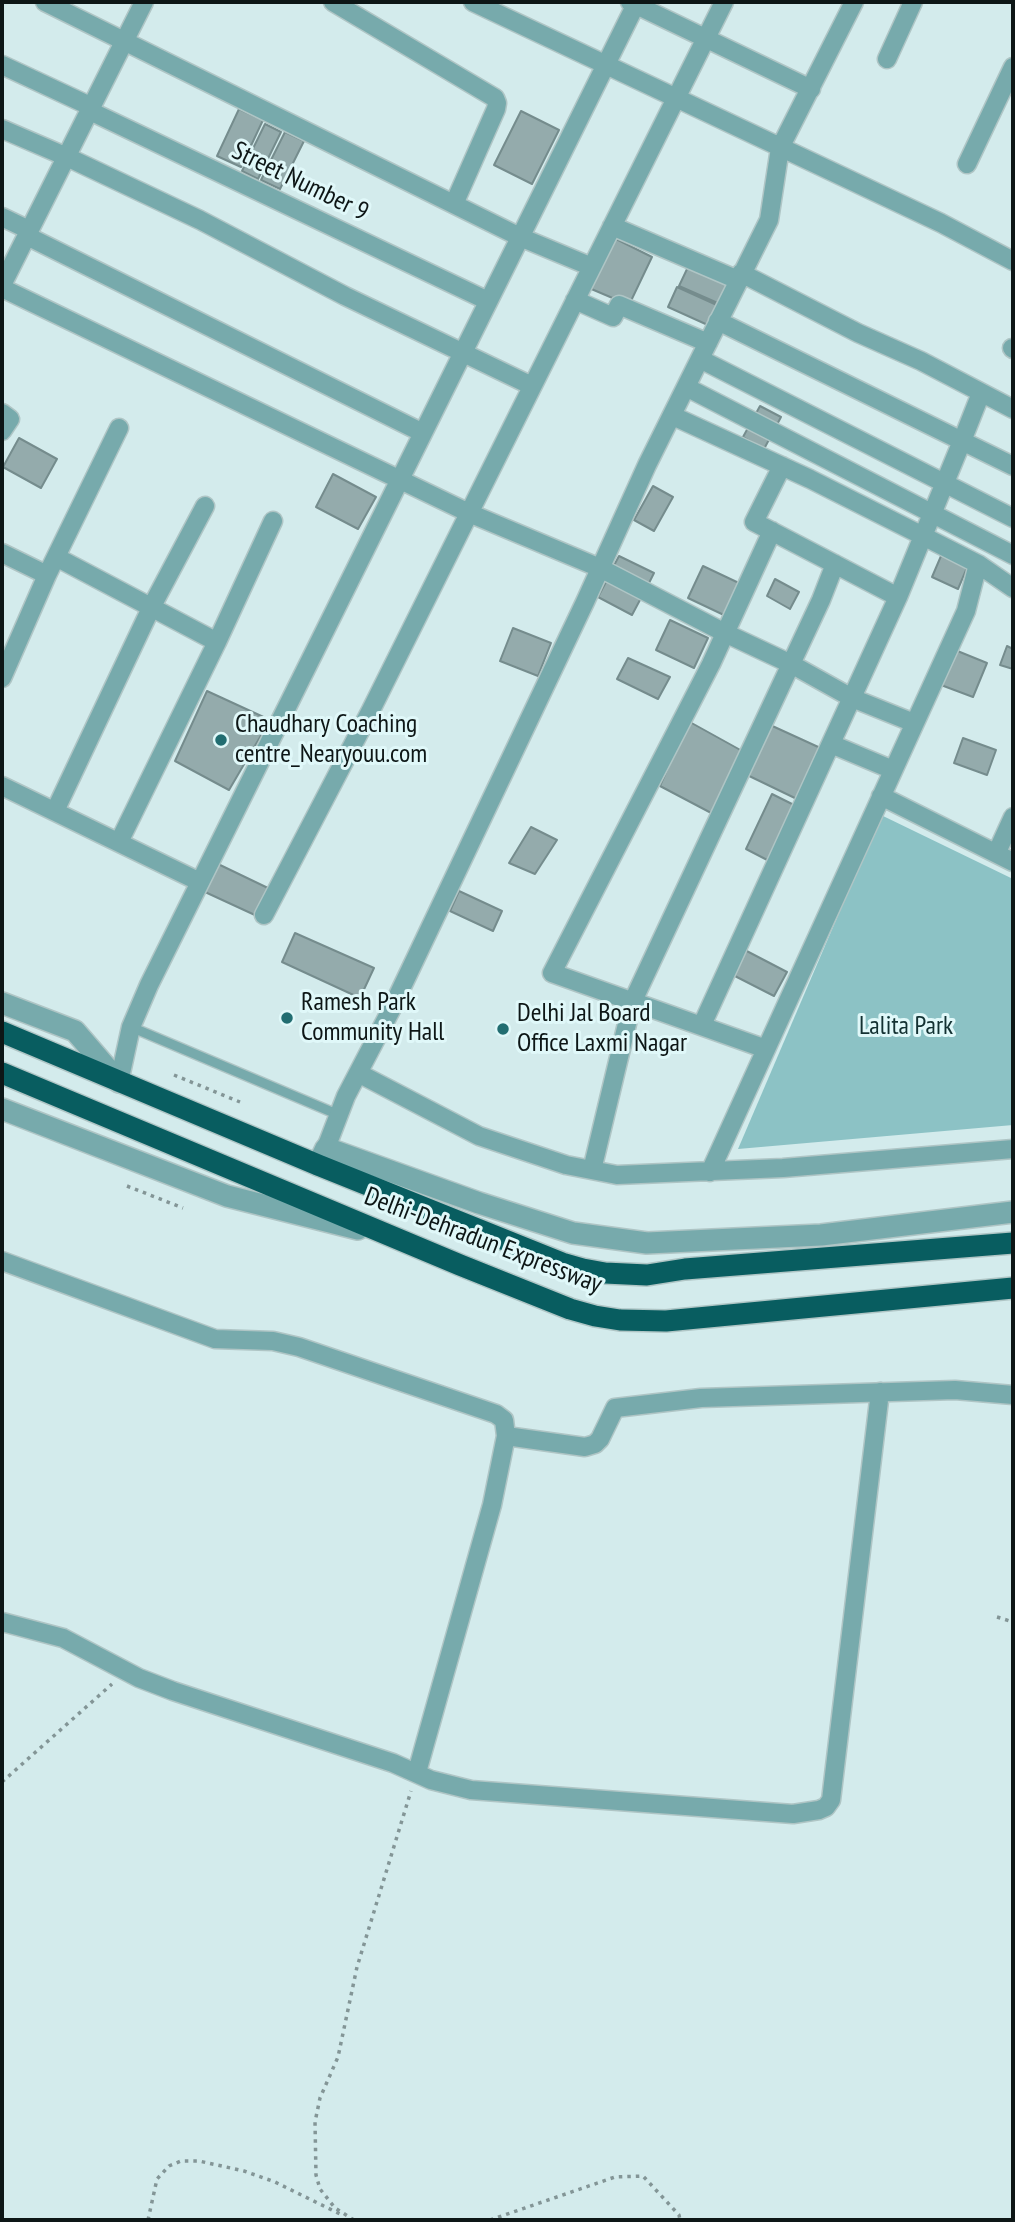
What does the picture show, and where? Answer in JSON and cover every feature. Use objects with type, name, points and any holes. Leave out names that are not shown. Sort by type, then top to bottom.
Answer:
[{"type":"highway","name":"Delhi-Dehradun Expressway","points":[[9,1035],[119,1082],[322,1156],[562,1263],[605,1273],[647,1275],[685,1269],[1013,1243]]},
{"type":"highway","name":"Delhi-Dehradun Expressway","points":[[8,1075],[570,1309],[620,1321],[666,1321],[1013,1288]]},
{"type":"street","points":[[144,2],[2,287],[469,513],[600,568],[791,664],[852,698],[914,723]]},
{"type":"street","points":[[333,2],[495,98],[496,109],[454,204]]},
{"type":"street","points":[[264,915],[371,710],[724,2]]},
{"type":"street","points":[[854,2],[780,148],[769,220],[647,465],[391,1010],[358,1073],[322,1156],[573,1233],[647,1243],[821,1235],[1013,1212]]},
{"type":"street","points":[[887,59],[913,2]]},
{"type":"street","points":[[476,3],[941,223],[1013,261]]},
{"type":"street","points":[[119,1082],[131,1027],[200,882],[634,3],[811,89]]},
{"type":"street","points":[[55,4],[520,237],[592,267]]},
{"type":"street","name":"Street Number 9","points":[[2,65],[488,301]]},
{"type":"street","points":[[967,164],[1013,67]]},
{"type":"street","points":[[2,129],[200,220],[345,296],[532,386]]},
{"type":"street","points":[[2,217],[28,233],[423,433]]},
{"type":"street","points":[[612,226],[739,277],[1013,410]]},
{"type":"street","points":[[575,300],[613,317],[619,305],[1013,518]]},
{"type":"street","points":[[718,321],[1013,466]]},
{"type":"street","points":[[686,387],[1013,555]]},
{"type":"street","points":[[702,1025],[898,597],[981,393]]},
{"type":"street","points":[[2,413],[10,419],[2,431]]},
{"type":"street","points":[[673,416],[923,536],[978,564],[1013,588]]},
{"type":"street","points":[[2,678],[47,575],[119,428]]},
{"type":"street","points":[[782,466],[754,522],[898,597]]},
{"type":"street","points":[[55,811],[152,606],[205,506]]},
{"type":"street","points":[[119,842],[218,642],[274,521]]},
{"type":"street","points":[[766,1049],[552,973],[725,633],[772,531]]},
{"type":"street","points":[[2,553],[47,575]]},
{"type":"street","points":[[56,557],[218,642]]},
{"type":"street","points":[[592,1170],[632,1003],[835,564]]},
{"type":"street","points":[[710,1171],[966,611],[978,564]]},
{"type":"street","points":[[831,744],[893,771]]},
{"type":"street","points":[[2,786],[200,882]]},
{"type":"street","points":[[881,796],[1013,862]]},
{"type":"street","points":[[997,852],[1013,817]]},
{"type":"street","points":[[2,1003],[75,1031],[119,1082]]},
{"type":"street","points":[[358,1073],[479,1136],[526,1153],[617,1175],[783,1168],[1013,1149]]},
{"type":"street","points":[[2,1109],[227,1196],[401,1240]]},
{"type":"street","points":[[2,1261],[215,1339],[284,1342],[504,1420],[506,1436],[492,1504],[417,1772]]},
{"type":"street","points":[[506,1436],[585,1447],[600,1439],[613,1410],[619,1406],[713,1398],[955,1390],[1013,1395]]},
{"type":"street","points":[[2,1622],[63,1638],[127,1672],[173,1691],[417,1772],[431,1780],[471,1790],[807,1813],[826,1807],[831,1800],[880,1392]]},
{"type":"lane","points":[[131,1027],[339,1115]]},
{"type":"path","points":[[174,1075],[240,1102]]},
{"type":"path","points":[[127,1186],[183,1208]]},
{"type":"path","points":[[998,1617],[1013,1622]]},
{"type":"path","points":[[2,1782],[127,1672]]},
{"type":"path","points":[[348,2218],[335,2208],[320,2189],[316,2175],[316,2122],[320,2098],[338,2057],[344,2021],[367,1931],[417,1772]]},
{"type":"path","points":[[148,2220],[157,2179],[169,2166],[181,2161],[199,2161],[244,2171],[275,2182],[354,2220]]},
{"type":"path","points":[[491,2220],[615,2177],[643,2176],[679,2215],[680,2220]]},
{"type":"green space","name":"Lalita Park","points":[[881,815],[1013,879],[1013,1125],[738,1149]]},
{"type":"building","points":[[239,109],[263,120],[241,167],[217,156]]},
{"type":"building","points":[[521,111],[559,130],[532,184],[494,165]]},
{"type":"building","points":[[265,124],[281,132],[258,179],[242,171]]},
{"type":"building","points":[[285,132],[304,141],[280,189],[261,180]]},
{"type":"building","points":[[614,238],[652,257],[629,305],[589,288]]},
{"type":"building","points":[[688,267],[728,285],[720,304],[679,286]]},
{"type":"building","points":[[677,287],[719,306],[710,326],[668,307]]},
{"type":"building","points":[[760,406],[781,417],[764,449],[743,437]]},
{"type":"building","points":[[19,438],[57,459],[41,488],[3,467]]},
{"type":"building","points":[[333,474],[376,497],[358,529],[316,507]]},
{"type":"building","points":[[653,486],[673,497],[654,531],[634,520]]},
{"type":"building","points":[[944,549],[969,563],[958,589],[932,577]]},
{"type":"building","points":[[619,556],[654,573],[646,589],[611,571]]},
{"type":"building","points":[[703,566],[741,584],[726,616],[688,598]]},
{"type":"building","points":[[775,579],[799,592],[790,609],[767,596]]},
{"type":"building","points":[[607,580],[641,598],[632,615],[598,597]]},
{"type":"building","points":[[670,620],[708,638],[694,668],[656,650]]},
{"type":"building","points":[[513,628],[551,643],[538,676],[500,661]]},
{"type":"building","points":[[1007,646],[1013,649],[1013,669],[1000,665]]},
{"type":"building","points":[[955,650],[987,663],[973,697],[941,685]]},
{"type":"building","points":[[628,658],[670,677],[658,699],[617,679]]},
{"type":"building","name":"Chaudhary Coaching centre_Nearyouu.com","points":[[207,691],[270,720],[229,790],[175,761]]},
{"type":"building","points":[[688,721],[744,752],[715,815],[660,786]]},
{"type":"building","points":[[768,724],[827,751],[801,801],[743,773]]},
{"type":"building","points":[[963,738],[996,750],[987,775],[954,763]]},
{"type":"building","points":[[772,794],[798,807],[773,863],[746,849]]},
{"type":"building","points":[[531,827],[557,840],[535,874],[509,863]]},
{"type":"building","points":[[218,864],[270,889],[257,916],[205,892]]},
{"type":"building","points":[[459,891],[502,911],[493,931],[450,911]]},
{"type":"building","points":[[295,933],[374,968],[360,998],[282,962]]},
{"type":"building","points":[[739,947],[787,972],[774,996],[727,972]]},
{"type":"place","name":"Chaudhary Coaching centre_Nearyouu.com","points":[[221,740]]},
{"type":"place","name":"Ramesh Park Community Hall","points":[[287,1018]]},
{"type":"place","name":"Delhi Jal Board Office Laxmi Nagar","points":[[503,1029]]}]
